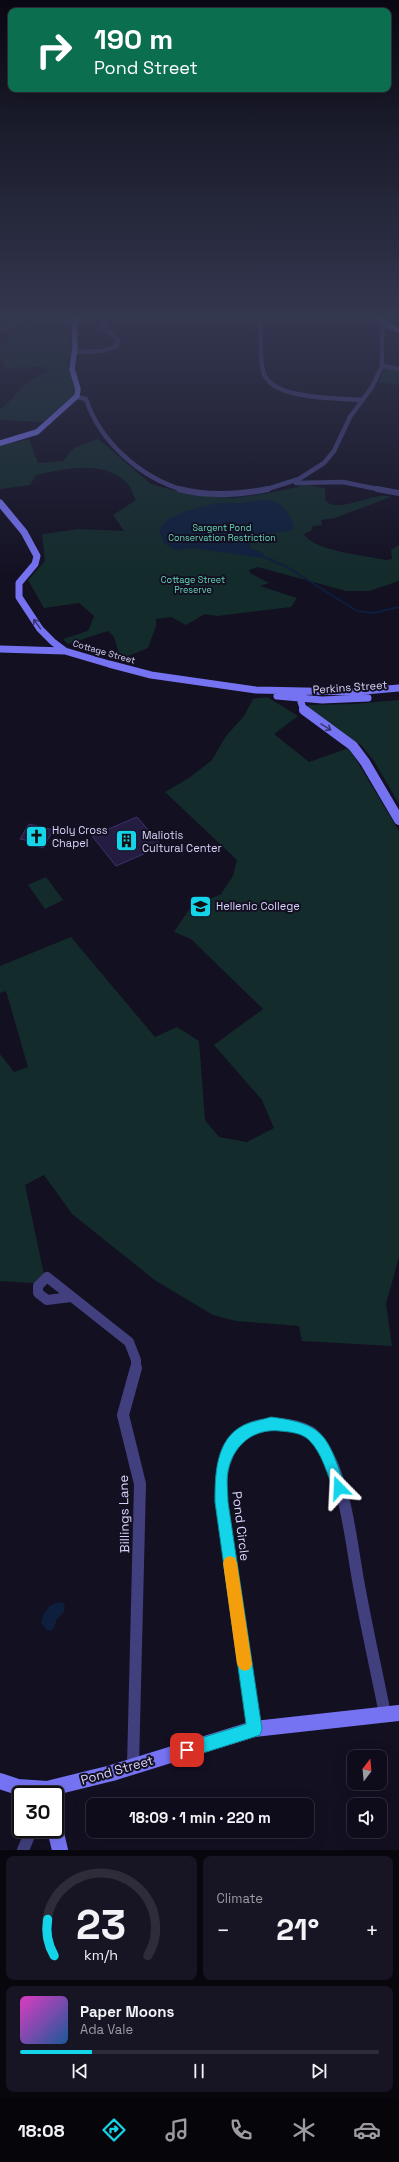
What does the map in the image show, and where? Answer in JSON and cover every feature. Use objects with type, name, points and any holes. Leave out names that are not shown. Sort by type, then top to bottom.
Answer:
[{"type":"street","points":[[0,443],[37,432],[56,413],[67,404]]},
{"type":"street","points":[[87,404],[90,417],[116,449],[145,474],[165,485],[191,491],[227,494],[254,492],[318,474],[334,453],[344,428],[359,404]]},
{"type":"street","points":[[318,474],[327,481]]},
{"type":"street","points":[[290,483],[327,481],[366,486],[399,493]]},
{"type":"street","name":"Cottage Street","points":[[0,503],[24,532],[37,556],[35,564],[19,583],[20,597],[40,629],[65,651],[151,675],[201,682]]},
{"type":"street","points":[[0,649],[65,651]]},
{"type":"street","name":"Perkins Street","points":[[201,682],[303,696],[350,700],[399,694]]},
{"type":"street","name":"Perkins Street","points":[[256,690],[275,695],[303,696],[399,688]]},
{"type":"street","points":[[275,695],[303,710],[308,716],[352,746],[365,762],[399,820]]},
{"type":"street","points":[[303,696],[303,710]]},
{"type":"street","name":"Billings Lane","points":[[70,1297],[129,1342],[134,1350],[138,1362],[124,1409],[124,1423],[134,1453],[140,1484],[133,1766]]},
{"type":"street","name":"Pond Circle","points":[[254,1729],[221,1502],[220,1481],[223,1463],[229,1447],[246,1430],[271,1424],[298,1427],[313,1435],[325,1450],[339,1488],[392,1714]]},
{"type":"street","name":"Pond Street","points":[[64,1788],[254,1729],[305,1722],[392,1714]]},
{"type":"street","name":"Pond Street","points":[[0,1781],[15,1786]]},
{"type":"street","points":[[23,1850],[28,1838]]},
{"type":"street","points":[[57,1838],[60,1850]]},
{"type":"green space","points":[[6,404],[63,404],[43,422],[0,420],[0,409]]},
{"type":"green space","points":[[29,439],[38,463],[63,461],[74,448],[98,439],[151,484],[180,492],[233,498],[298,487],[302,484],[325,488],[325,500],[331,504],[347,504],[375,497],[391,497],[335,518],[321,520],[322,525],[313,526],[311,531],[304,534],[309,540],[329,549],[386,560],[392,559],[391,550],[399,545],[399,581],[369,591],[346,591],[258,567],[249,570],[250,573],[269,583],[260,586],[297,598],[291,607],[217,616],[205,614],[186,625],[171,617],[156,619],[156,626],[148,648],[121,659],[114,637],[108,631],[68,644],[63,639],[88,631],[94,616],[79,603],[44,608],[28,580],[45,561],[42,534],[79,529],[124,531],[113,515],[136,500],[130,487],[125,481],[115,474],[94,468],[58,470],[36,475],[30,485],[0,489],[0,445]]},
{"type":"green space","points":[[267,697],[298,716],[274,734],[309,762],[349,748],[399,831],[399,1257],[386,1304],[392,1346],[302,1341],[299,1326],[236,1321],[213,1315],[156,1281],[72,1214],[44,1175],[25,1185],[46,1284],[0,1281],[0,1054],[14,1072],[28,1067],[6,991],[0,993],[0,966],[71,937],[155,1037],[177,1027],[199,1041],[205,1120],[219,1137],[247,1142],[274,1128],[262,1100],[214,1045],[263,1009],[191,939],[174,932],[190,908],[221,894],[233,876],[237,860],[165,792],[189,778],[212,760],[226,736],[244,716],[253,699]]},
{"type":"green space","points":[[399,700],[399,804],[374,761],[361,745],[330,727],[307,708],[308,705],[353,704]]},
{"type":"green space","points":[[46,877],[63,900],[45,909],[28,885]]},
{"type":"water","points":[[261,500],[271,501],[282,505],[293,523],[293,529],[289,531],[261,534],[251,541],[250,548],[263,553],[263,558],[193,548],[175,550],[164,543],[160,532],[161,527],[167,520],[184,512],[216,503],[239,503]]},
{"type":"water","points":[[60,1602],[64,1604],[65,1609],[56,1621],[53,1629],[47,1630],[41,1623],[44,1615],[47,1609]]},
{"type":"building","name":"Maliotis Cultural Center","points":[[137,817],[162,846],[116,866],[92,836]]},
{"type":"building","name":"Holy Cross Chapel","points":[[29,824],[53,830],[43,848],[32,845],[34,842],[20,839]]},
{"type":"waterway","points":[[264,557],[287,567],[357,611],[374,613],[399,607]]},
{"type":"slow traffic","points":[[230,1563],[245,1664]]},
{"type":"place","name":"Holy Cross Chapel","points":[[37,836]]},
{"type":"place","name":"Maliotis Cultural Center","points":[[127,841]]},
{"type":"place","name":"Hellenic College","points":[[200,906]]},
{"type":"route","points":[[187,1750],[254,1729],[221,1502],[221,1472],[229,1447],[246,1430],[271,1424],[298,1427],[313,1435],[325,1450],[339,1488]]},
{"type":"park label","name":"Sargent Pond Conservation Restriction","points":[[222,534]]},
{"type":"park label","name":"Cottage Street Preserve","points":[[193,586]]}]
